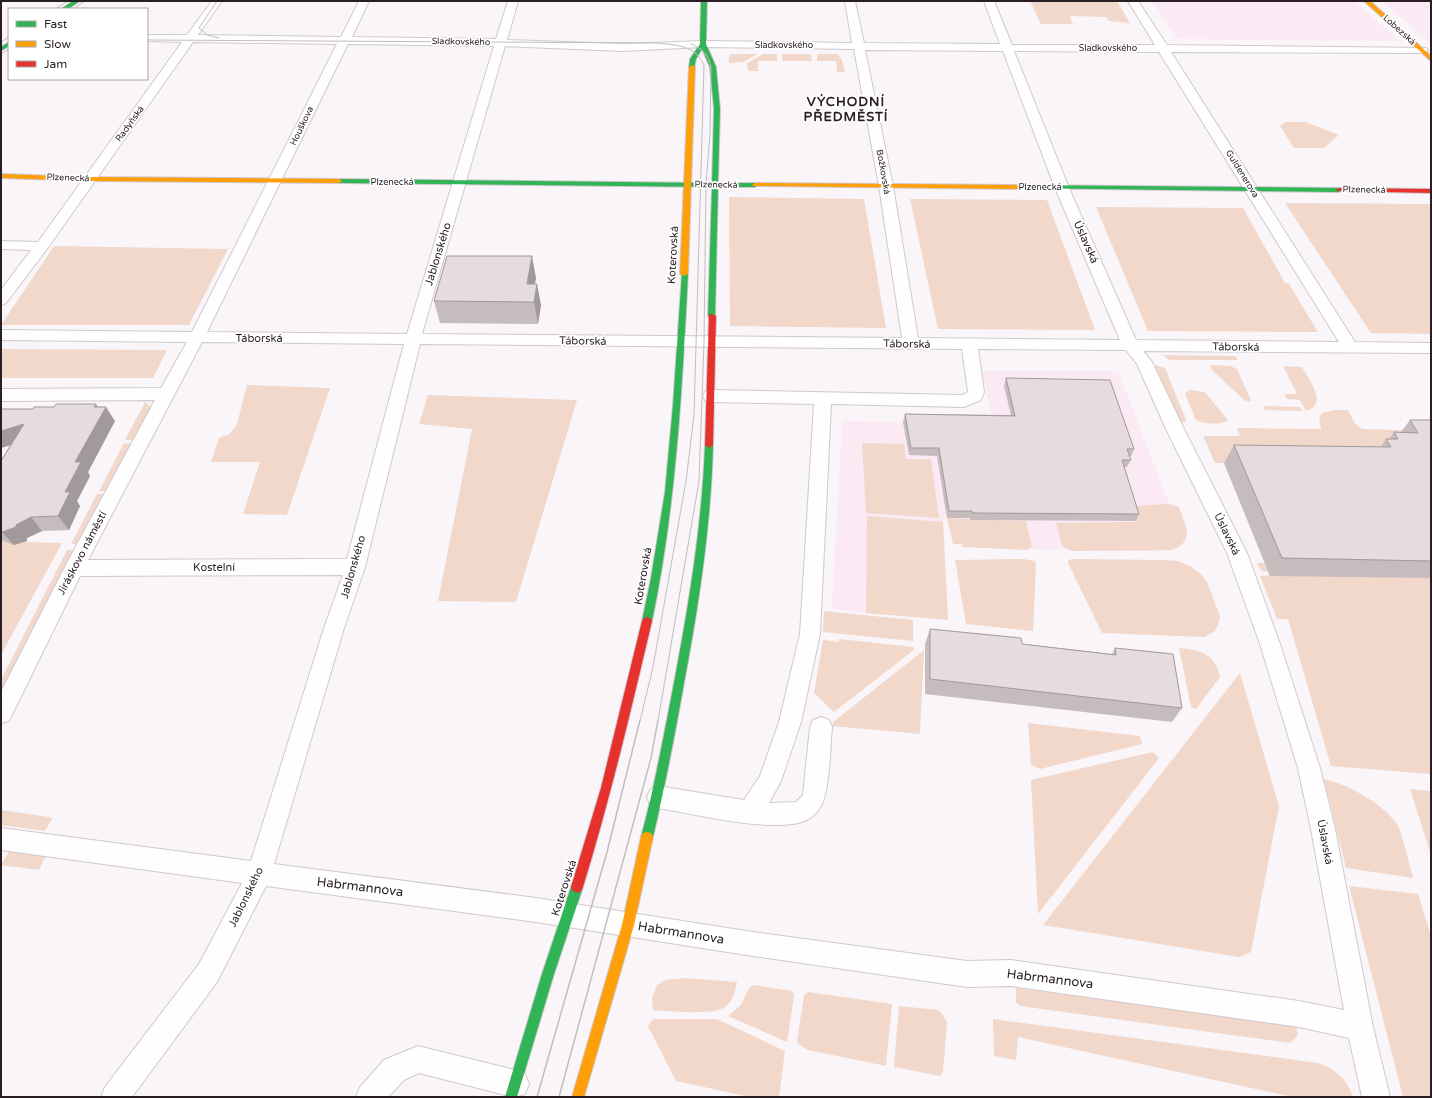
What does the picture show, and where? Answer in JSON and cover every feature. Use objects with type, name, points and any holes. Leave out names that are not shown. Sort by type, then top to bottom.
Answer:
[{"type":"street","points":[[66,8],[77,1]]},
{"type":"street","name":"Radyňská","points":[[42,246],[217,1]]},
{"type":"street","name":"Houškova","points":[[239,250],[275,181],[364,1]]},
{"type":"street","name":"Jablonského","points":[[114,1097],[208,973],[259,874],[355,567],[413,339],[513,1]]},
{"type":"street","points":[[578,1097],[628,925],[641,861],[658,797],[689,632],[705,512],[709,463],[711,396],[717,109],[714,65],[703,44],[704,1]]},
{"type":"street","name":"Božkovská","points":[[850,1],[886,186],[911,344]]},
{"type":"street","name":"Úslavská","points":[[989,1],[1062,188],[1131,346],[1144,362],[1175,429],[1237,553],[1270,644],[1309,768],[1322,821],[1360,1027],[1376,1097]]},
{"type":"street","name":"Guldenerova","points":[[1133,1],[1351,348]]},
{"type":"street","name":"Lobezská","points":[[1367,1],[1431,58]]},
{"type":"street","name":"Sladkovského","points":[[148,38],[500,43],[657,47],[703,44],[1007,48],[1422,50]]},
{"type":"street","name":"Koterovská","points":[[513,1090],[567,915],[590,847],[615,755],[652,595],[666,511],[677,415],[689,184],[692,65],[693,59],[703,44]]},
{"type":"street","name":"Plzenecká","points":[[1,176],[90,179],[275,181],[1431,191]]},
{"type":"street","points":[[1,244],[42,246]]},
{"type":"street","points":[[1,300],[42,246]]},
{"type":"street","name":"Jiráskovo náměstí","points":[[1,714],[74,568],[197,337],[239,250]]},
{"type":"street","points":[[1,336],[197,337]]},
{"type":"street","name":"Táborská","points":[[197,337],[1431,348]]},
{"type":"street","points":[[711,396],[823,399],[970,399],[975,396],[976,392],[970,344]]},
{"type":"street","points":[[1,395],[167,394]]},
{"type":"street","points":[[750,811],[770,781],[790,722],[810,634],[823,399]]},
{"type":"street","name":"Kostelní","points":[[74,568],[355,567]]},
{"type":"street","points":[[658,797],[750,811],[789,815],[800,812],[809,806],[814,797],[821,727]]},
{"type":"street","name":"Habrmannova","points":[[1,839],[567,915],[967,974],[1010,972],[1299,1014],[1360,1027]]},
{"type":"street","points":[[370,1097],[394,1070],[418,1060],[513,1090]]},
{"type":"shaded area","points":[[1030,1],[1117,1],[1130,23],[1109,21],[1106,17],[1070,16],[1073,24],[1041,24]]},
{"type":"shaded area","points":[[1152,1],[1355,1],[1399,41],[1178,39]]},
{"type":"shaded area","points":[[1382,1],[1431,1],[1431,44],[1430,43]]},
{"type":"shaded area","points":[[732,54],[758,54],[743,62],[729,63],[729,56]]},
{"type":"shaded area","points":[[763,54],[777,54],[777,61],[758,61],[758,71],[749,71],[746,64]]},
{"type":"shaded area","points":[[782,54],[811,54],[812,61],[782,61]]},
{"type":"shaded area","points":[[817,54],[838,54],[842,60],[845,72],[837,72],[836,61],[817,61]]},
{"type":"shaded area","points":[[1285,122],[1305,122],[1339,135],[1324,148],[1294,148],[1280,126]]},
{"type":"shaded area","points":[[729,197],[864,199],[886,328],[730,326]]},
{"type":"shaded area","points":[[910,199],[1047,200],[1095,330],[938,329]]},
{"type":"shaded area","points":[[1285,203],[1431,204],[1431,334],[1371,333]]},
{"type":"shaded area","points":[[1096,207],[1243,208],[1285,283],[1289,284],[1318,332],[1148,331]]},
{"type":"shaded area","points":[[54,246],[228,249],[189,325],[1,325]]},
{"type":"shaded area","points":[[1,349],[167,350],[153,378],[1,378]]},
{"type":"shaded area","points":[[1163,355],[1235,356],[1238,360],[1169,360]]},
{"type":"shaded area","points":[[1155,365],[1165,368],[1186,420],[1185,422],[1179,422]]},
{"type":"shaded area","points":[[1210,366],[1231,366],[1237,369],[1251,400],[1250,402],[1244,400],[1211,369]]},
{"type":"shaded area","points":[[1283,366],[1302,367],[1317,397],[1313,408],[1306,411],[1300,400],[1287,399],[1284,394],[1297,394]]},
{"type":"shaded area","points":[[981,371],[1118,371],[1169,504],[1179,507],[1186,529],[1186,541],[1181,546],[1172,550],[1156,551],[975,548],[948,518],[943,522],[948,620],[832,609],[842,421],[994,423]]},
{"type":"shaded area","points":[[247,385],[330,388],[287,515],[243,514],[260,462],[211,462],[219,438],[230,434],[237,424]]},
{"type":"shaded area","points":[[1189,390],[1205,392],[1228,421],[1212,424],[1196,420],[1185,394]]},
{"type":"shaded area","points":[[428,395],[577,400],[516,602],[438,601],[472,429],[419,424]]},
{"type":"shaded area","points":[[145,402],[150,406],[150,409],[134,440],[125,440]]},
{"type":"shaded area","points":[[1263,406],[1300,407],[1302,411],[1265,410]]},
{"type":"shaded area","points":[[1334,410],[1348,410],[1354,422],[1362,429],[1431,431],[1431,774],[1331,766],[1288,619],[1277,619],[1260,576],[1270,575],[1268,572],[1261,571],[1257,563],[1265,563],[1224,463],[1215,463],[1203,436],[1240,436],[1237,428],[1321,429],[1319,418],[1322,413]]},
{"type":"shaded area","points":[[124,443],[132,444],[108,491],[99,491]]},
{"type":"shaded area","points":[[862,443],[904,444],[906,459],[931,459],[939,518],[866,513]]},
{"type":"shaded area","points":[[97,494],[106,494],[80,544],[71,544]]},
{"type":"shaded area","points":[[1169,504],[1179,507],[1187,532],[1184,542],[1172,550],[1072,551],[1062,546],[1056,523],[1137,522],[1133,506]]},
{"type":"shaded area","points":[[867,516],[943,522],[948,620],[866,613]]},
{"type":"shaded area","points":[[947,518],[1026,521],[1032,547],[1027,550],[962,547],[962,544],[953,544]]},
{"type":"shaded area","points":[[1,534],[25,542],[62,543],[1,655]]},
{"type":"shaded area","points":[[67,550],[78,550],[1,700],[1,680]]},
{"type":"shaded area","points":[[1023,559],[1035,561],[1036,565],[1033,631],[966,624],[955,560]]},
{"type":"shaded area","points":[[1069,560],[1166,560],[1178,561],[1192,567],[1202,575],[1207,582],[1220,616],[1218,625],[1214,632],[1204,637],[1102,633],[1068,563]]},
{"type":"shaded area","points":[[824,611],[913,620],[913,641],[823,632]]},
{"type":"shaded area","points":[[839,639],[914,647],[914,650],[834,712],[814,693],[823,640],[839,642]]},
{"type":"shaded area","points":[[1179,648],[1206,654],[1215,663],[1218,669],[1220,677],[1196,709],[1191,707]]},
{"type":"shaded area","points":[[924,650],[920,734],[832,726],[833,722]]},
{"type":"shaded area","points":[[1240,673],[1279,806],[1251,952],[1239,957],[1043,925]]},
{"type":"shaded area","points":[[1028,723],[1140,736],[1142,744],[1040,769],[1031,765]]},
{"type":"shaded area","points":[[1153,752],[1159,758],[1038,914],[1031,780]]},
{"type":"shaded area","points":[[1324,779],[1354,790],[1374,802],[1391,816],[1399,828],[1413,878],[1346,868]]},
{"type":"shaded area","points":[[1410,789],[1431,791],[1431,855]]},
{"type":"shaded area","points":[[1,810],[49,817],[52,819],[45,831],[1,825]]},
{"type":"shaded area","points":[[10,850],[46,855],[39,870],[1,865]]},
{"type":"shaded area","points":[[1349,886],[1418,894],[1431,936],[1431,1097],[1403,1097]]},
{"type":"shaded area","points":[[686,978],[737,982],[730,1002],[728,1005],[719,1010],[690,1012],[653,1010],[652,998],[657,985],[665,980]]},
{"type":"shaded area","points":[[754,985],[792,991],[794,995],[787,1042],[728,1016],[741,1005],[749,988]]},
{"type":"shaded area","points":[[1016,988],[1296,1026],[1298,1035],[1290,1043],[1020,1006],[1016,1002]]},
{"type":"shaded area","points":[[808,992],[892,1004],[886,1066],[808,1050],[798,1044],[797,1041],[804,995]]},
{"type":"shaded area","points":[[899,1006],[938,1010],[943,1015],[947,1022],[943,1072],[940,1076],[894,1067]]},
{"type":"shaded area","points":[[653,1019],[717,1019],[785,1051],[779,1097],[750,1097],[676,1081],[648,1026]]},
{"type":"shaded area","points":[[993,1019],[1318,1063],[1330,1068],[1340,1076],[1348,1085],[1353,1097],[1293,1097],[1018,1037],[1016,1060],[994,1056]]},
{"type":"building","points":[[447,256],[532,256],[527,284],[537,284],[534,302],[434,301]]},
{"type":"building","points":[[1006,378],[1110,380],[1134,449],[1127,449],[1131,460],[1122,460],[1139,514],[972,513],[972,511],[949,511],[939,448],[911,448],[905,414],[1015,416]]},
{"type":"building","points":[[56,404],[96,404],[94,407],[106,407],[75,462],[81,462],[65,492],[70,492],[58,516],[31,517],[16,525],[16,527],[2,532],[1,461],[24,424],[1,431],[1,409],[33,409],[34,407],[54,407]]},
{"type":"building","points":[[1410,420],[1431,420],[1431,561],[1282,558],[1234,445],[1391,447],[1386,439],[1398,439],[1394,432],[1418,433]]},
{"type":"building","points":[[930,629],[1021,638],[1022,644],[1116,655],[1115,648],[1173,654],[1182,708],[930,679]]},
{"type":"tram line","points":[[57,8],[68,1]]},
{"type":"tram line","points":[[74,8],[85,1]]},
{"type":"tram line","points":[[217,1],[199,28],[207,35],[219,38]]},
{"type":"tram line","points":[[1,42],[8,38]]},
{"type":"tram line","points":[[148,40],[657,43],[684,47],[696,53],[700,58],[704,65],[694,415],[686,481],[653,667],[640,721]]},
{"type":"tram line","points":[[658,721],[699,481],[704,342],[706,184],[710,134],[711,68],[709,59],[705,53],[691,44]]},
{"type":"tram line","points":[[1,54],[8,50]]},
{"type":"tram line","points":[[537,1097],[607,852],[640,720]]},
{"type":"tram line","points":[[559,1097],[651,758],[658,720]]},
{"type":"traffic: fast","points":[[66,8],[77,1]]},
{"type":"traffic: fast","points":[[692,67],[693,59],[703,44],[704,1]]},
{"type":"traffic: fast","points":[[703,44],[713,67],[717,109],[712,316]]},
{"type":"traffic: fast","points":[[1,49],[8,45]]},
{"type":"traffic: fast","points":[[339,181],[755,185]]},
{"type":"traffic: fast","points":[[1019,187],[1339,190]]},
{"type":"traffic: fast","points":[[647,621],[656,578],[669,492],[677,405],[684,274]]},
{"type":"traffic: fast","points":[[647,837],[664,763],[684,659],[699,568],[706,506],[709,445]]},
{"type":"traffic: fast","points":[[511,1097],[548,974],[577,887]]},
{"type":"traffic: slow","points":[[1367,1],[1431,59]]},
{"type":"traffic: slow","points":[[684,274],[692,67]]},
{"type":"traffic: slow","points":[[1,176],[90,179],[339,181]]},
{"type":"traffic: slow","points":[[755,185],[1019,187]]},
{"type":"traffic: slow","points":[[578,1097],[628,925],[647,837]]},
{"type":"traffic: jam","points":[[1339,190],[1431,191]]},
{"type":"traffic: jam","points":[[709,445],[712,316]]},
{"type":"traffic: jam","points":[[577,887],[606,788],[647,621]]},
{"type":"district","name":"VÝCHODNÍ PŘEDMĚSTÍ","points":[[846,110]]}]
